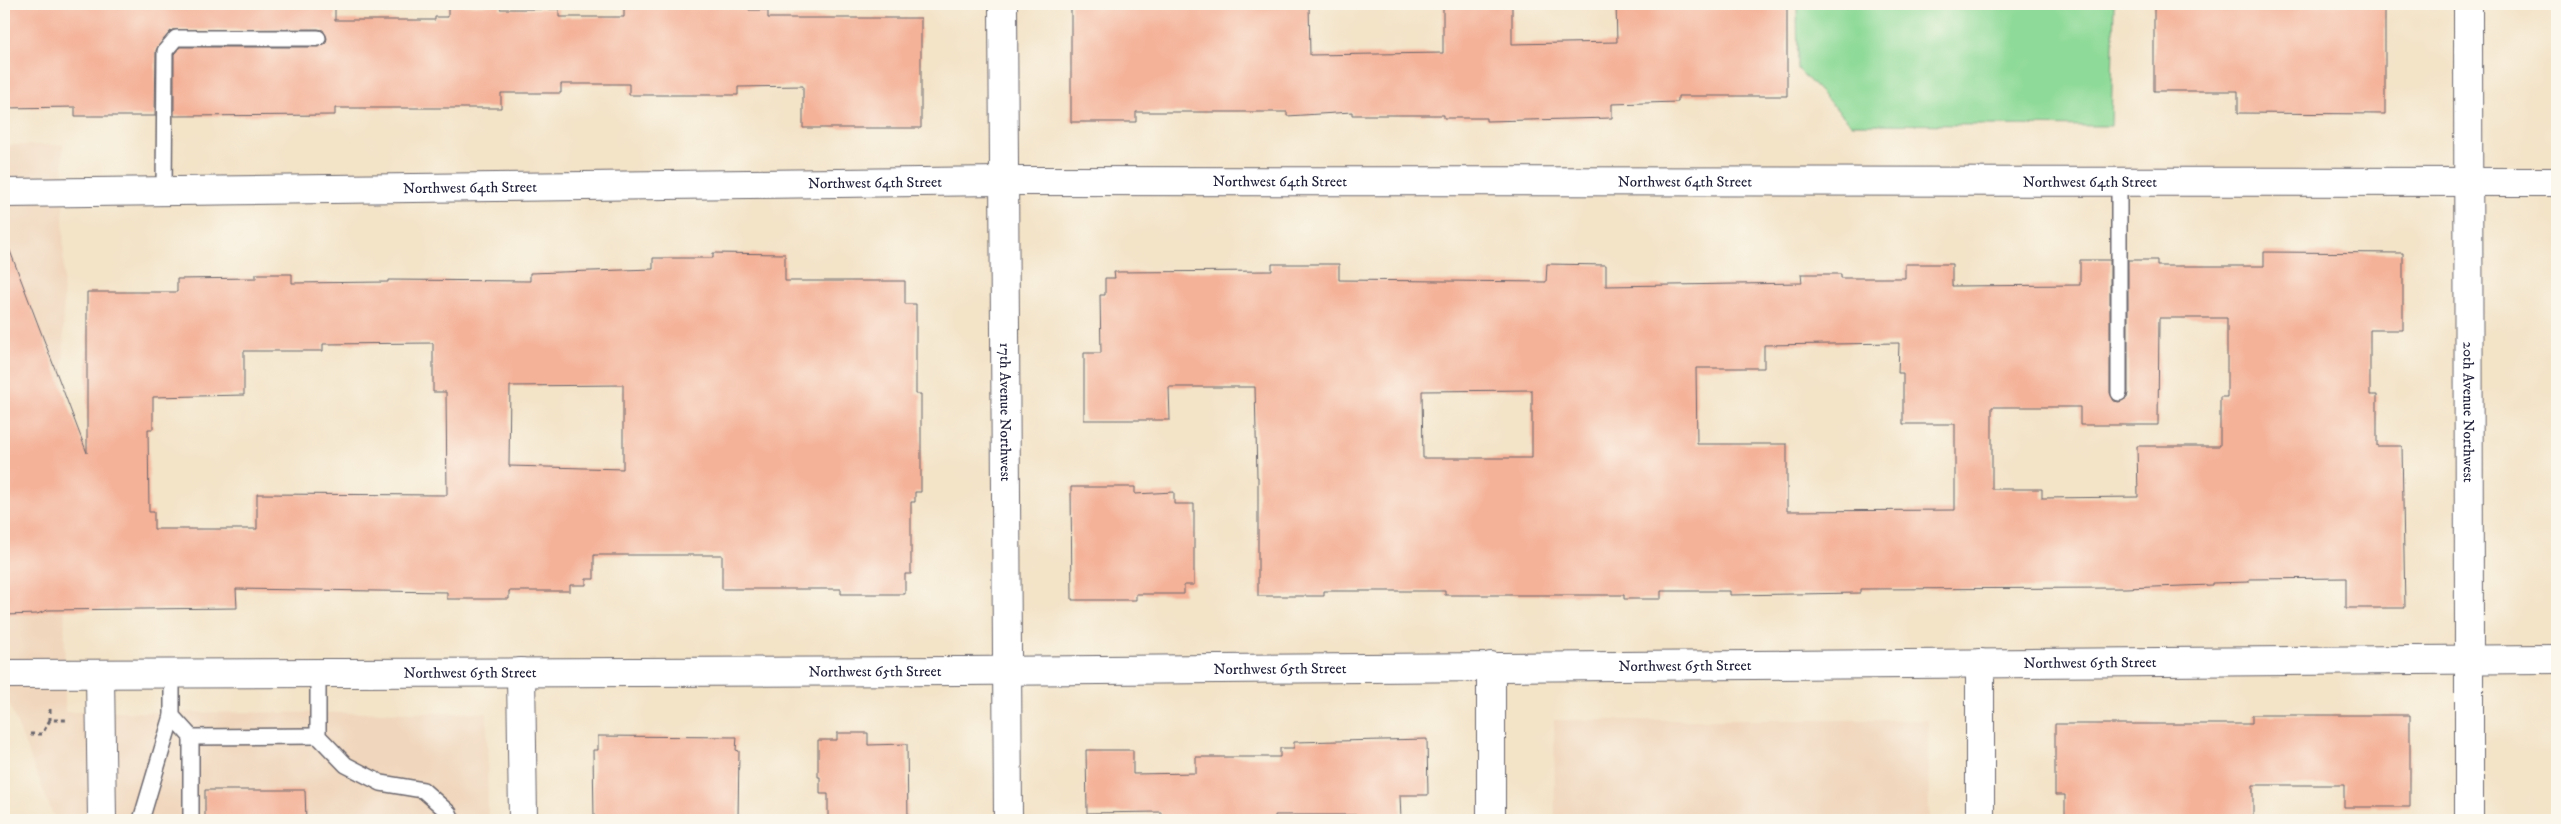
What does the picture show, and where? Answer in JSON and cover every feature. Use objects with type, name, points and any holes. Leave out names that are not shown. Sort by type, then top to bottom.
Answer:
[{"type":"street","name":"17th Avenue Northwest","points":[[1003,4],[1002,181],[1008,820]]},
{"type":"street","name":"20th Avenue Northwest","points":[[2468,4],[2469,820]]},
{"type":"street","name":"Northwest 64th Street","points":[[4,193],[1002,181],[2557,182]]},
{"type":"street","name":"Northwest 65th Street","points":[[4,674],[1006,670],[2557,659]]},
{"type":"street","points":[[1980,663],[1980,820]]},
{"type":"street","points":[[1491,666],[1491,820]]},
{"type":"street","points":[[521,672],[523,820]]},
{"type":"street","points":[[100,674],[102,820]]},
{"type":"lane","points":[[164,191],[165,51],[176,38],[318,38]]},
{"type":"lane","points":[[2119,182],[2119,393]]},
{"type":"lane","points":[[141,820],[172,716],[172,674]]},
{"type":"lane","points":[[318,674],[318,736],[346,764],[381,783],[423,790],[449,813],[452,820]]},
{"type":"lane","points":[[172,716],[190,737],[190,820]]},
{"type":"lane","points":[[190,737],[318,736]]},
{"type":"path","points":[[30,734],[42,734],[50,720],[50,708]]},
{"type":"path","points":[[50,720],[68,720]]},
{"type":"shaded area","points":[[4,145],[63,145],[65,712],[487,713],[488,820],[55,820],[4,691]]},
{"type":"shaded area","points":[[1554,720],[1928,720],[1929,820],[1555,820]]},
{"type":"green space","points":[[1797,4],[2114,4],[2111,126],[1851,124],[1798,69]]},
{"type":"building","points":[[4,4],[335,4],[335,20],[435,20],[435,17],[448,17],[448,6],[500,5],[500,9],[559,9],[559,17],[624,17],[624,4],[749,5],[749,10],[768,10],[768,18],[921,18],[921,128],[803,128],[803,86],[738,87],[738,95],[629,95],[629,84],[561,84],[561,93],[501,93],[501,108],[335,108],[335,115],[174,116],[174,54],[180,47],[318,47],[326,43],[327,38],[323,30],[318,29],[172,30],[156,50],[155,116],[75,116],[75,107],[4,108]]},
{"type":"building","points":[[1071,4],[1309,4],[1310,55],[1443,53],[1443,4],[1512,4],[1512,44],[1617,42],[1616,4],[1787,4],[1787,96],[1678,96],[1678,102],[1612,104],[1612,118],[1486,121],[1486,118],[1444,118],[1444,115],[1352,115],[1352,112],[1287,116],[1287,112],[1136,112],[1136,122],[1071,122]]},
{"type":"building","points":[[2154,4],[2385,4],[2385,114],[2238,113],[2238,91],[2154,91]]},
{"type":"building","points":[[4,243],[7,243],[87,453],[87,292],[177,292],[177,279],[256,278],[256,274],[292,274],[292,283],[388,282],[388,280],[530,281],[530,273],[653,269],[653,258],[713,258],[713,253],[785,254],[785,281],[905,281],[905,304],[916,304],[916,394],[921,394],[921,492],[915,492],[915,502],[911,502],[911,574],[905,574],[905,594],[841,594],[841,589],[722,589],[722,555],[594,555],[594,579],[586,579],[586,585],[570,585],[570,591],[509,591],[509,599],[447,599],[447,592],[236,589],[237,608],[48,610],[37,614],[4,615]],"holes":[[[433,343],[433,392],[446,392],[447,495],[257,494],[257,529],[154,529],[154,512],[149,512],[148,429],[153,429],[153,397],[244,395],[244,351],[323,351],[323,344]],[[623,385],[623,469],[509,466],[510,386]]]},
{"type":"building","points":[[2264,252],[2403,253],[2403,330],[2370,330],[2370,395],[2377,395],[2377,446],[2402,446],[2405,608],[2346,608],[2346,578],[2249,579],[2249,582],[2212,583],[2212,585],[2125,588],[1860,589],[1860,593],[1730,595],[1730,591],[1661,591],[1661,599],[1624,599],[1624,595],[1445,595],[1445,591],[1324,591],[1324,596],[1258,596],[1258,477],[1255,387],[1169,387],[1170,420],[1084,420],[1084,353],[1101,353],[1100,295],[1105,295],[1105,278],[1115,278],[1114,272],[1272,271],[1272,264],[1339,264],[1339,280],[1546,282],[1547,264],[1606,265],[1606,286],[1802,283],[1801,274],[1841,274],[1841,278],[1905,278],[1905,264],[1952,264],[1952,286],[2080,285],[2080,260],[2110,260],[2110,393],[2114,401],[2119,402],[2127,398],[2128,393],[2128,260],[2157,260],[2157,266],[2264,266]],"holes":[[[2159,318],[2227,318],[2227,397],[2220,397],[2220,446],[2137,446],[2138,497],[2042,498],[2042,489],[1992,489],[1992,407],[2080,407],[2080,425],[2158,425]],[[1899,343],[1898,373],[1903,373],[1903,424],[1955,424],[1955,510],[1787,511],[1787,444],[1697,444],[1696,368],[1764,368],[1764,345]],[[1532,390],[1532,458],[1423,458],[1422,391]]]},
{"type":"building","points":[[1071,487],[1135,487],[1135,494],[1174,492],[1174,504],[1194,504],[1194,585],[1184,585],[1184,594],[1136,594],[1136,600],[1072,600]]},
{"type":"building","points":[[2252,715],[2410,715],[2410,807],[2344,807],[2344,785],[2253,785],[2253,820],[2065,820],[2065,795],[2055,795],[2055,724],[2252,724]]},
{"type":"building","points":[[837,733],[868,733],[868,745],[907,744],[908,820],[828,820],[828,794],[820,794],[818,740],[837,740]]},
{"type":"building","points":[[598,736],[737,737],[736,750],[739,751],[738,820],[594,820],[593,750],[598,750]]},
{"type":"building","points":[[1427,739],[1428,795],[1400,795],[1401,820],[1361,820],[1360,815],[1275,815],[1275,820],[1161,820],[1161,812],[1087,813],[1086,750],[1133,750],[1133,774],[1196,773],[1196,757],[1280,757],[1280,748],[1294,748],[1294,742]]},
{"type":"building","points":[[205,790],[305,790],[306,820],[205,820]]}]
